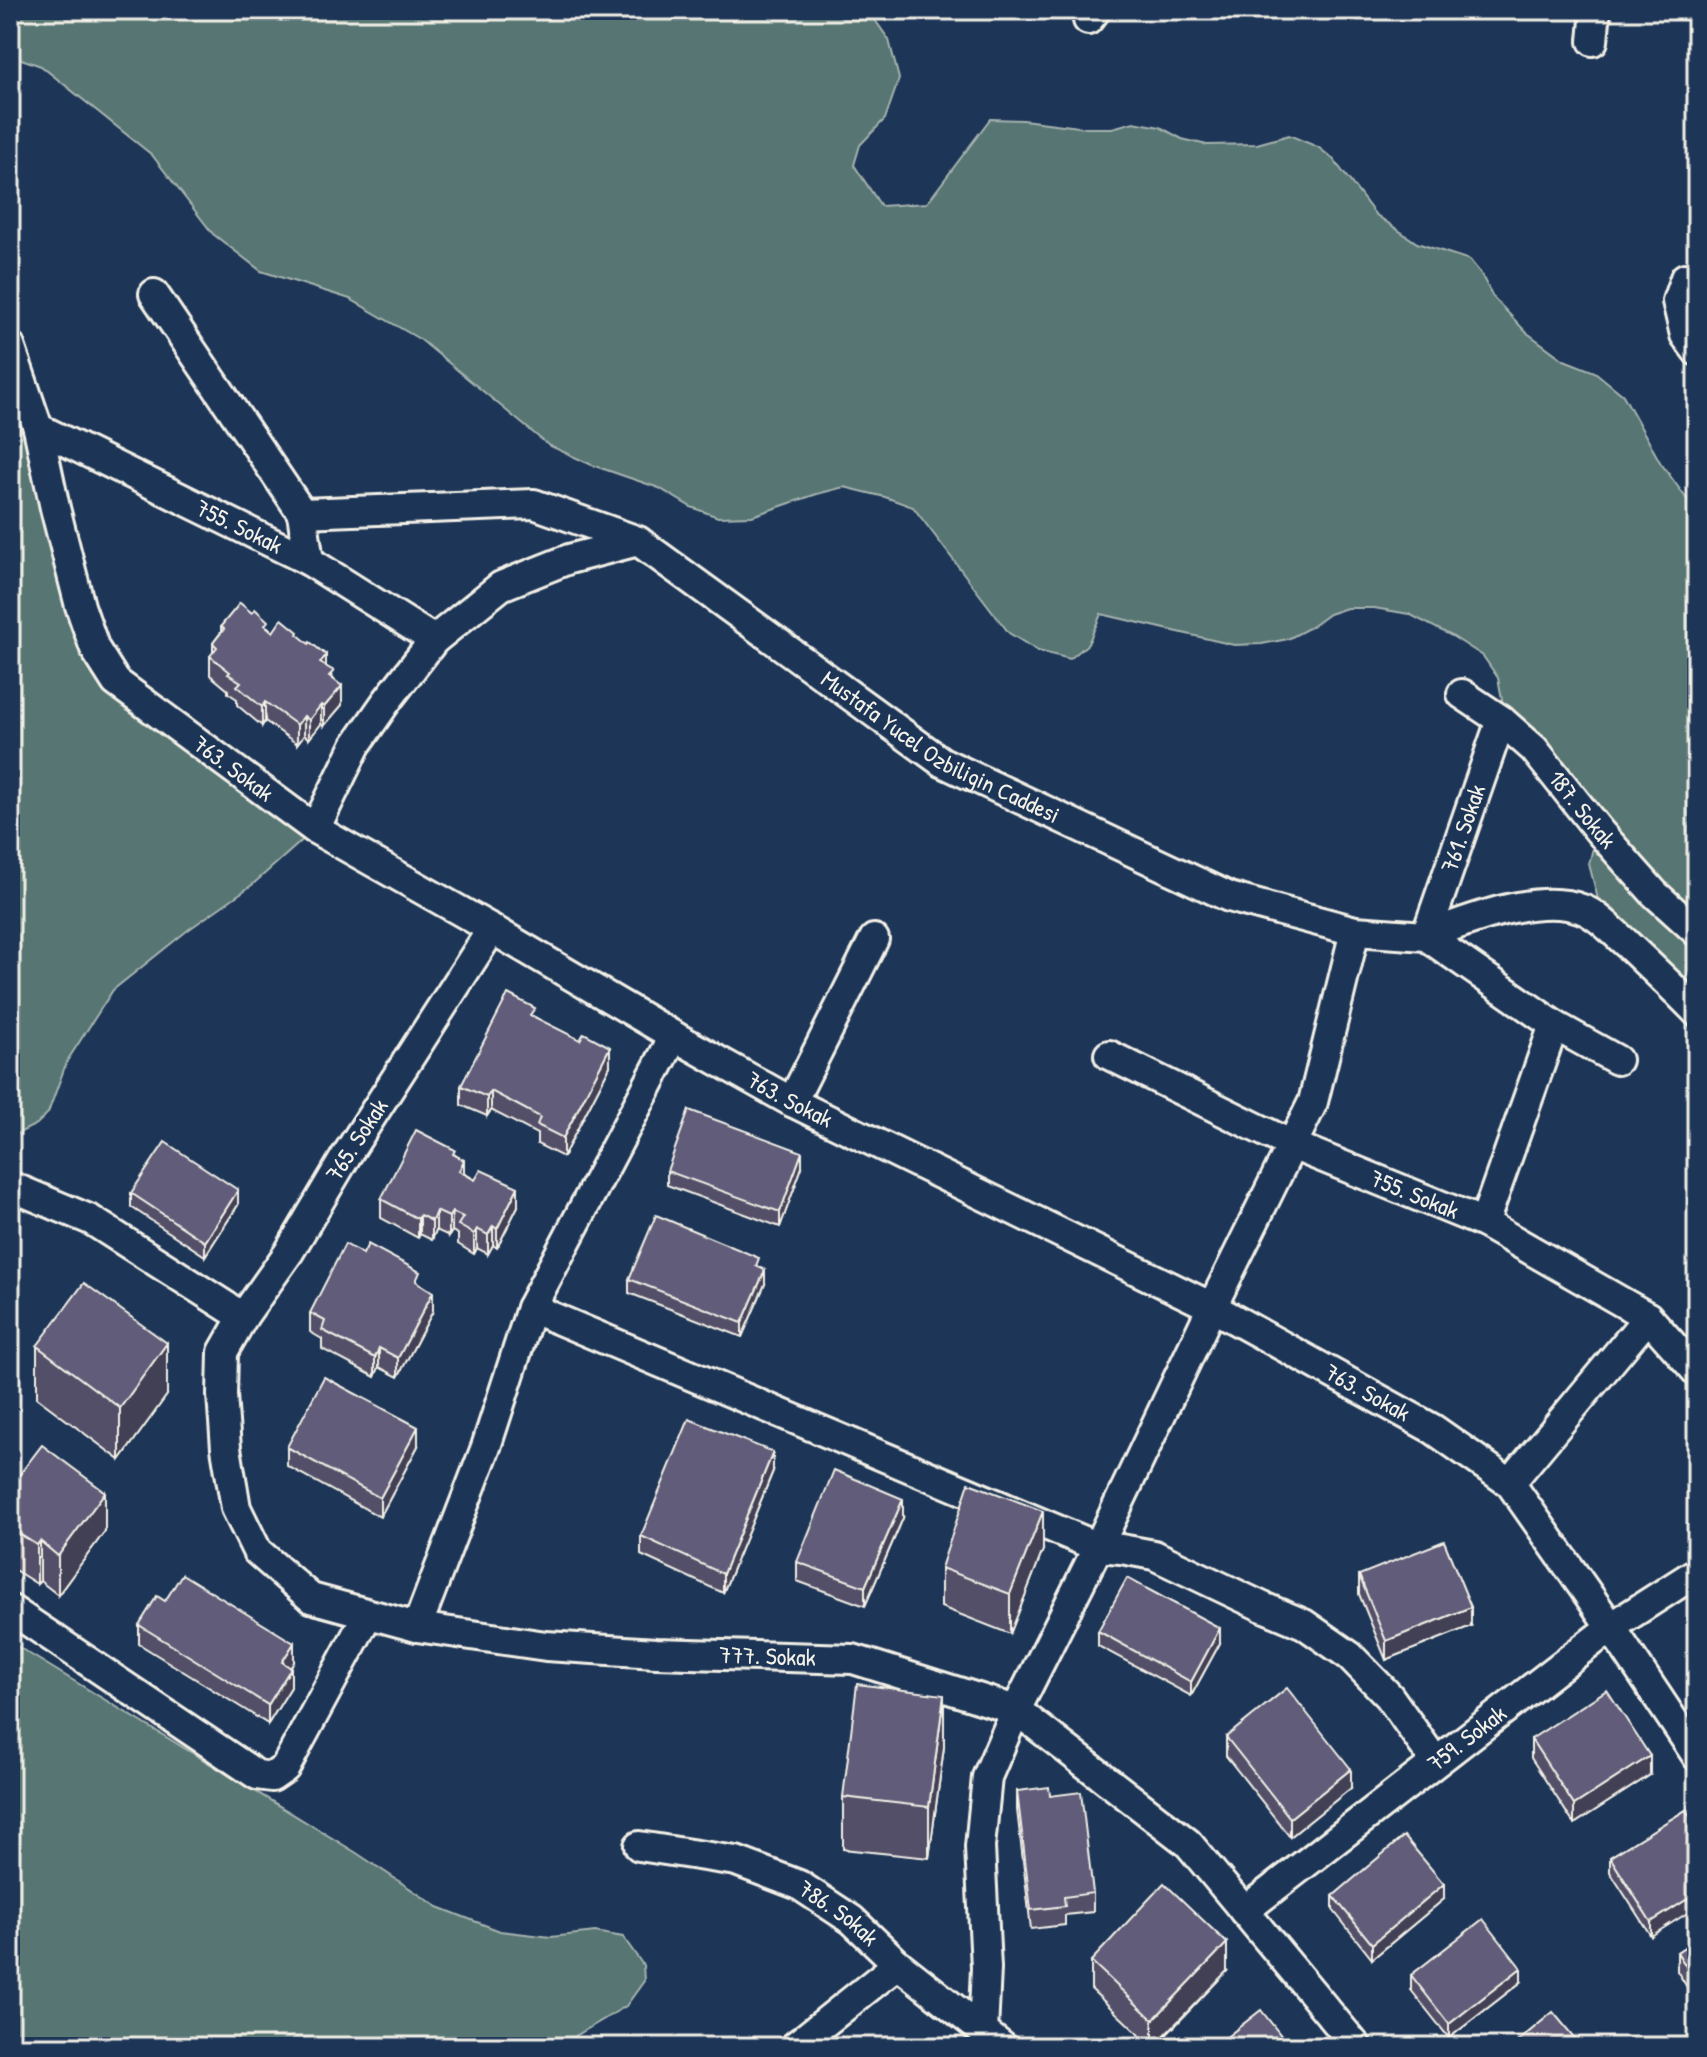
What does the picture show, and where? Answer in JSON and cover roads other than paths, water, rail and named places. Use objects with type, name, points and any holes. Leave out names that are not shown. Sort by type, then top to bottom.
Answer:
[{"type":"street","points":[[1593,41],[1596,10]]},
{"type":"street","points":[[1685,278],[1677,301],[1685,335],[1697,351]]},
{"type":"street","points":[[154,294],[302,513],[309,561]]},
{"type":"street","name":"763. Sokak","points":[[10,346],[38,428],[80,606],[95,649],[116,682],[315,829],[674,1036],[792,1102],[1212,1307],[1433,1429],[1510,1483],[1697,1756]]},
{"type":"street","name":"755. Sokak","points":[[38,428],[309,561],[434,640]]},
{"type":"street","name":"Mustafa Yucel Ozbiligin Caddesi","points":[[302,513],[534,504],[638,541],[942,762],[1229,897],[1355,931],[1426,936]]},
{"type":"street","points":[[315,829],[356,745],[434,640],[501,586],[569,559],[638,541]]},
{"type":"street","name":"187. Sokak","points":[[1462,694],[1501,720],[1534,749],[1599,831],[1654,893],[1697,932]]},
{"type":"street","name":"761. Sokak","points":[[1426,936],[1501,720]]},
{"type":"street","points":[[1426,936],[1480,915],[1518,907],[1554,904],[1582,909],[1604,923],[1697,1012]]},
{"type":"street","name":"765. Sokak","points":[[223,1352],[492,929]]},
{"type":"street","points":[[993,2039],[980,1847],[987,1777],[1016,1710],[1313,1102],[1355,931]]},
{"type":"street","points":[[1426,936],[1554,1025],[1617,1060]]},
{"type":"street","points":[[792,1102],[874,939]]},
{"type":"street","points":[[1484,1223],[1554,1025]]},
{"type":"street","points":[[417,1627],[486,1447],[531,1308],[674,1036]]},
{"type":"street","name":"755. Sokak","points":[[1109,1055],[1292,1145],[1484,1223],[1648,1317],[1697,1372]]},
{"type":"street","points":[[10,1186],[91,1220],[243,1317]]},
{"type":"street","points":[[531,1308],[1098,1547],[1154,1555],[1304,1624],[1350,1656],[1389,1696],[1435,1761]]},
{"type":"street","points":[[1510,1483],[1648,1317]]},
{"type":"street","name":"777. Sokak","points":[[223,1352],[226,1448],[236,1508],[257,1551],[311,1598],[417,1627],[546,1646],[853,1659],[1016,1710],[1188,1843],[1357,2047]]},
{"type":"street","name":"759. Sokak","points":[[1244,1911],[1611,1627],[1697,1572]]},
{"type":"street","points":[[10,1609],[257,1775],[272,1777],[285,1768],[368,1614]]},
{"type":"street","name":"786. Sokak","points":[[639,1846],[736,1861],[799,1885],[852,1920],[898,1964],[993,2039]]},
{"type":"street","points":[[794,2047],[898,1964]]}]
